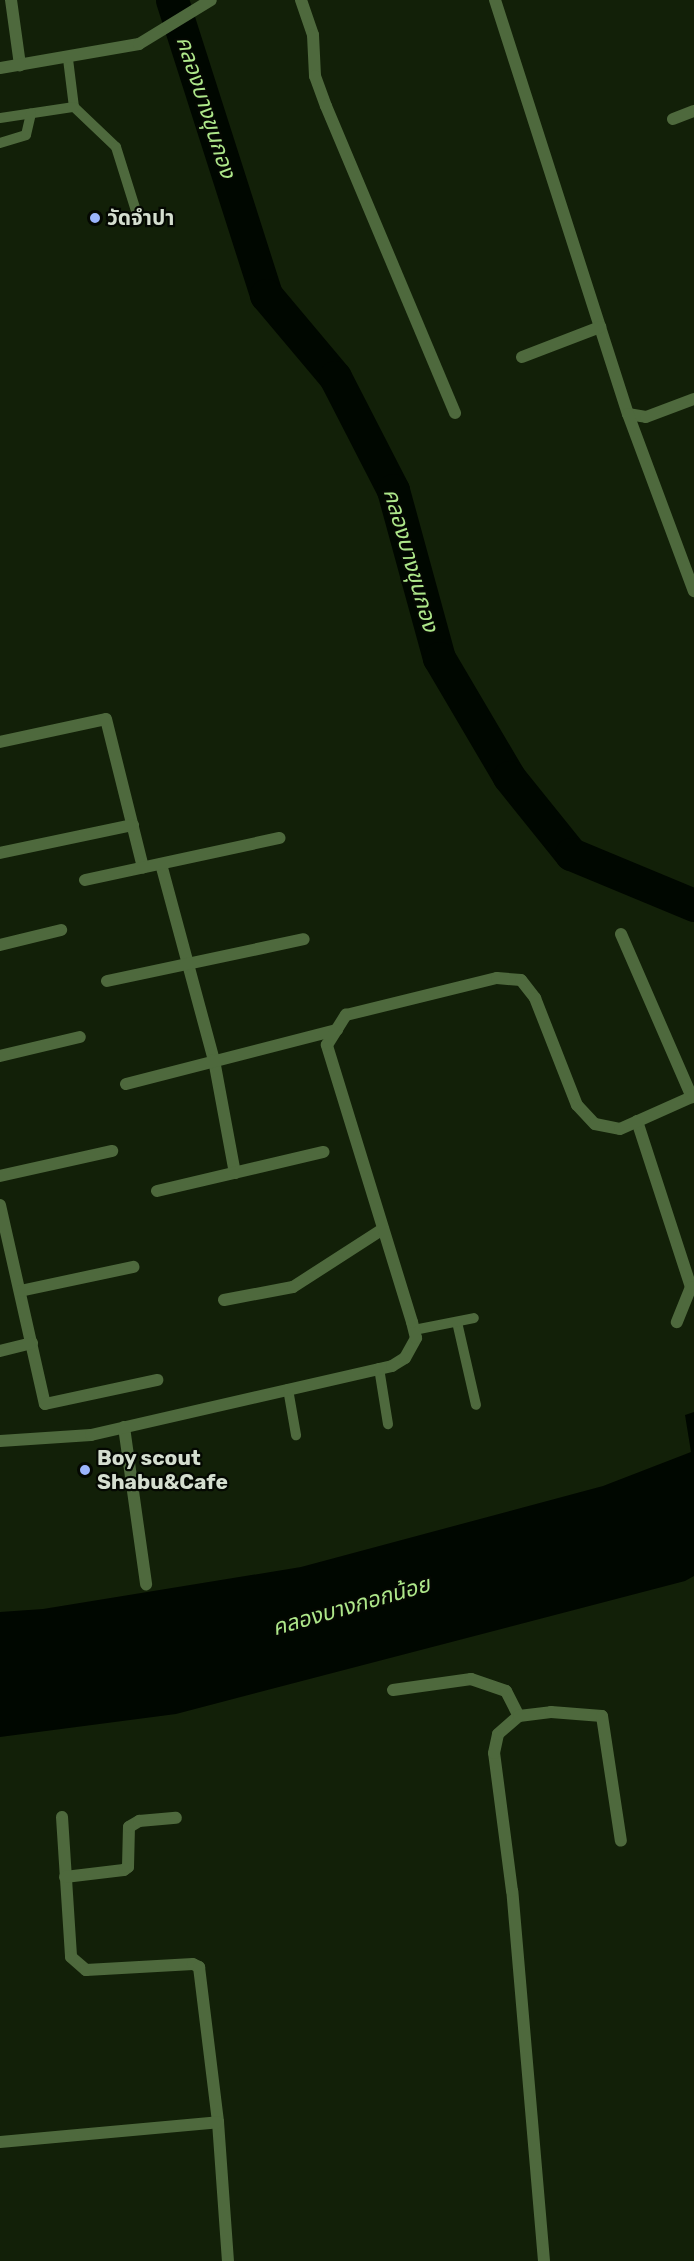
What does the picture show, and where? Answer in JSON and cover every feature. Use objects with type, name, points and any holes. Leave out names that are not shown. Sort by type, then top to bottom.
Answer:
[{"type":"street","points":[[11,0],[20,65]]},
{"type":"street","points":[[301,0],[326,106],[455,413]]},
{"type":"street","points":[[495,0],[627,411],[694,591]]},
{"type":"street","points":[[0,68],[68,59],[139,44],[207,1]]},
{"type":"street","points":[[673,119],[694,111]]},
{"type":"street","points":[[522,357],[600,327]]},
{"type":"street","points":[[627,411],[646,417],[694,399]]},
{"type":"street","points":[[0,742],[106,719],[143,867]]},
{"type":"street","points":[[0,853],[133,825]]},
{"type":"street","points":[[85,880],[280,838]]},
{"type":"street","points":[[161,864],[190,963],[214,1060],[235,1173]]},
{"type":"street","points":[[0,945],[61,930]]},
{"type":"street","points":[[0,1441],[91,1435],[379,1368],[405,1358],[416,1338],[327,1045],[346,1015],[497,978],[521,980],[535,998],[577,1106],[587,1118],[610,1129],[637,1121],[693,1096],[621,934]]},
{"type":"street","points":[[107,981],[304,939]]},
{"type":"street","points":[[126,1084],[337,1030]]},
{"type":"street","points":[[0,1056],[80,1037]]},
{"type":"street","points":[[637,1121],[692,1287],[677,1322]]},
{"type":"street","points":[[0,1176],[112,1151]]},
{"type":"street","points":[[157,1191],[323,1152]]},
{"type":"street","points":[[0,1205],[3,1230],[20,1291],[45,1404],[157,1380]]},
{"type":"street","points":[[224,1300],[293,1287],[383,1229]]},
{"type":"street","points":[[20,1291],[133,1267]]},
{"type":"street","points":[[0,1351],[32,1343]]},
{"type":"street","points":[[124,1427],[146,1584]]},
{"type":"street","points":[[393,1690],[471,1679],[506,1691],[519,1716]]},
{"type":"street","points":[[544,2261],[512,1891],[494,1753],[498,1734],[519,1716],[597,1713],[605,1719],[621,1840]]},
{"type":"street","points":[[62,1817],[69,1954],[82,1968],[193,1964],[199,1967],[218,2122],[228,2261]]},
{"type":"street","points":[[65,1877],[124,1870],[129,1827],[139,1821],[176,1818]]},
{"type":"street","points":[[0,2142],[218,2122]]},
{"type":"lane","points":[[68,59],[74,107],[116,147],[136,211]]},
{"type":"lane","points":[[0,118],[74,107]]},
{"type":"lane","points":[[0,143],[26,135],[31,114]]},
{"type":"lane","points":[[414,1330],[474,1318]]},
{"type":"lane","points":[[457,1322],[476,1405]]},
{"type":"lane","points":[[379,1368],[388,1424]]},
{"type":"lane","points":[[288,1389],[296,1436]]},
{"type":"water","name":"คลองบางกอกน้อย","points":[[694,1412],[694,1576],[685,1581],[176,1714],[0,1737],[0,1612],[43,1609],[301,1567],[603,1486],[691,1452],[685,1415]]},
{"type":"waterway","name":"คลองบางขุนกอง","points":[[172,0],[266,295],[335,377],[393,490],[439,658],[509,777],[571,854],[694,905]]},
{"type":"place","name":"วัดจําปา","points":[[95,218]]},
{"type":"place","name":"Boy scout Shabu&Cafe","points":[[85,1470]]}]
